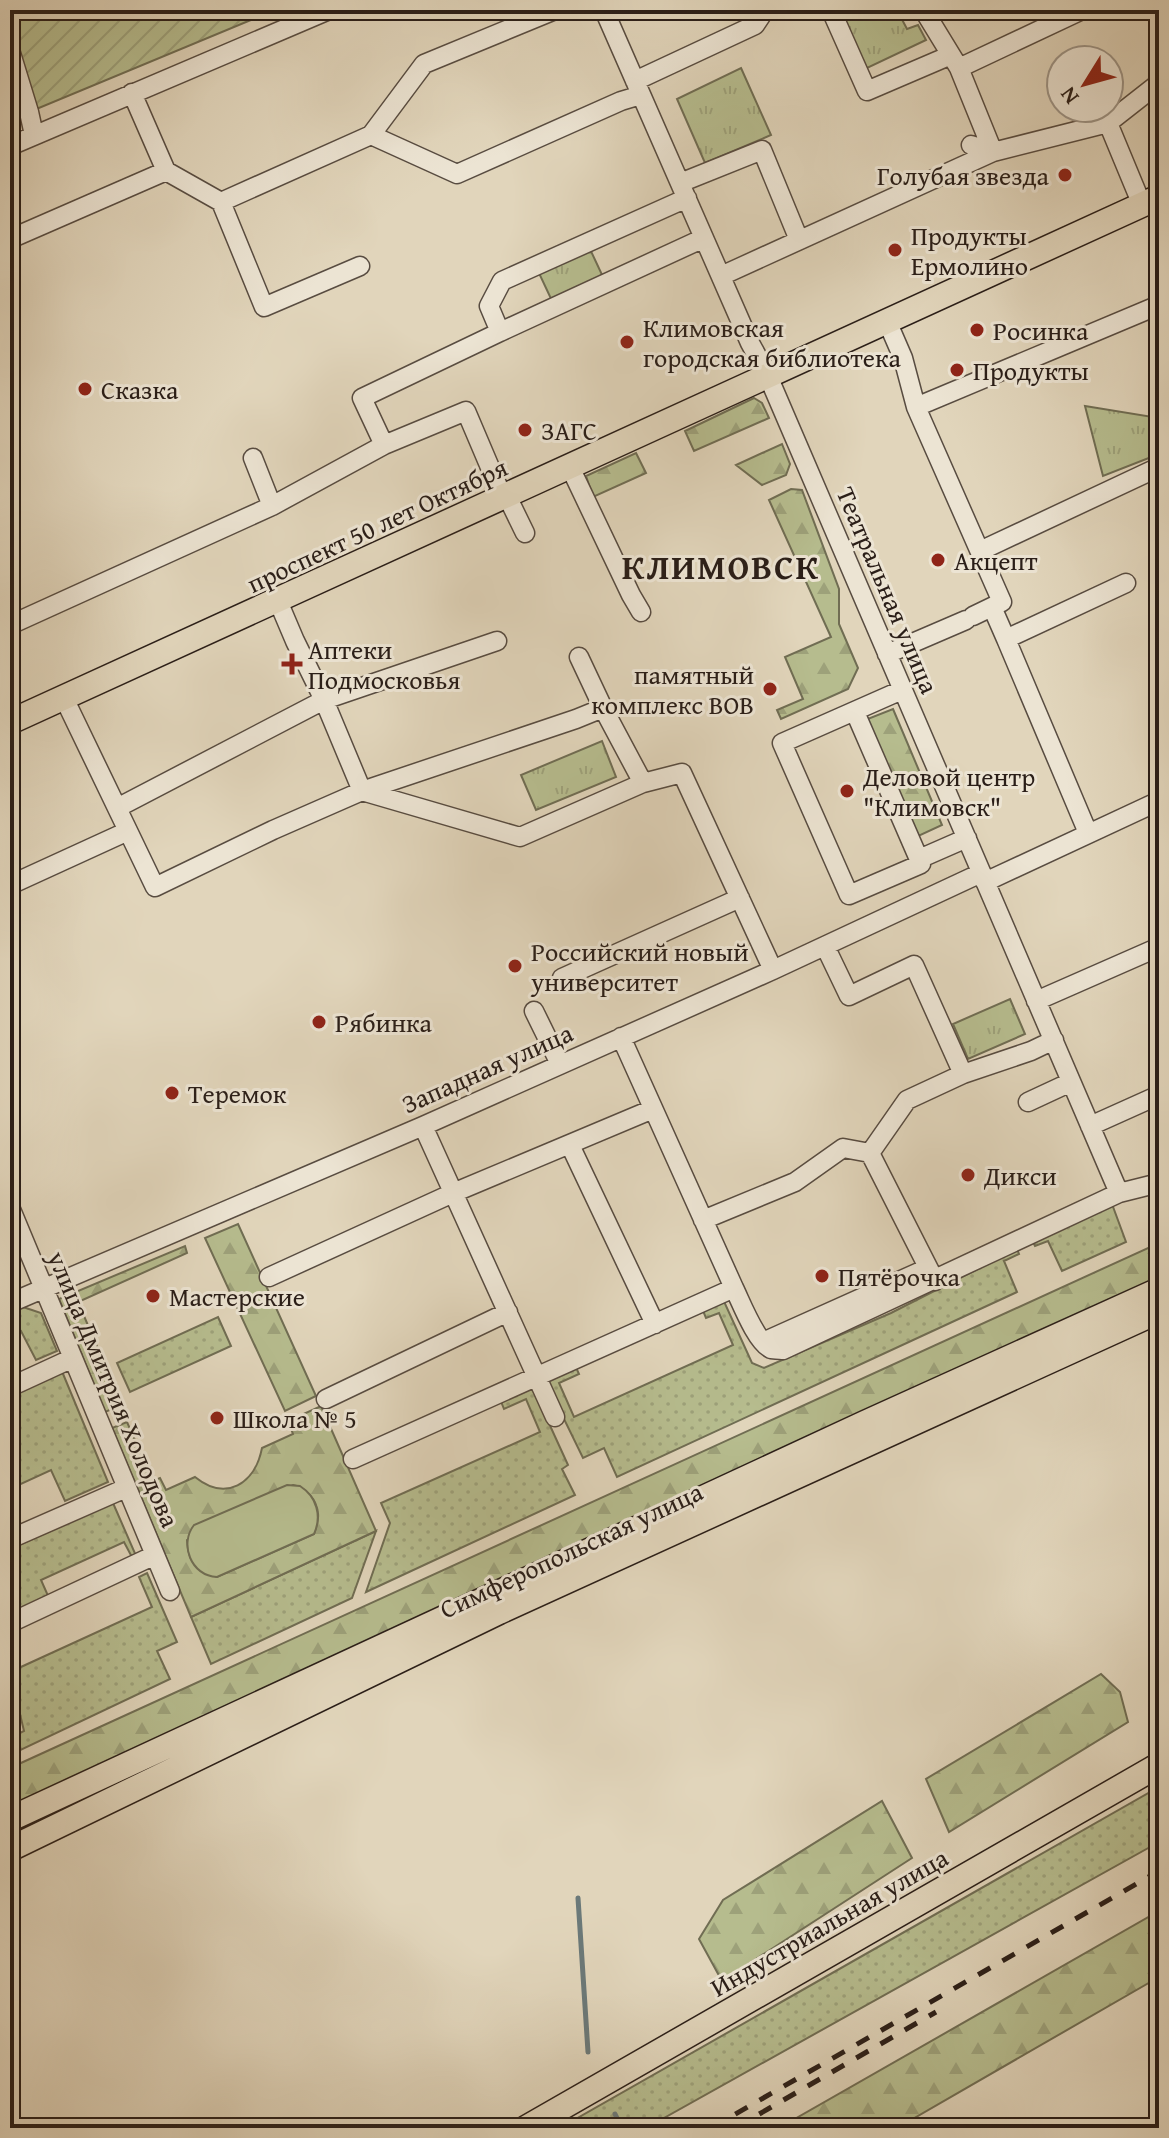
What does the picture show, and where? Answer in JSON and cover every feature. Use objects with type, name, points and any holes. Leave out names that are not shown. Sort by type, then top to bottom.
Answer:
[{"type":"main road","name":"проспект 50 лет Октября","points":[[10,722],[1150,201]]},
{"type":"main road","name":"Симферопольская улица","points":[[10,1819],[1159,1290]]},
{"type":"main road","name":"Симферопольская улица","points":[[10,1849],[499,1612],[1159,1311]]},
{"type":"main road","name":"Индустриальная улица","points":[[526,2128],[1159,1765]]},
{"type":"street","points":[[10,146],[329,10]]},
{"type":"street","points":[[221,202],[371,135],[424,64],[555,10]]},
{"type":"street","name":"Театральная улица","points":[[604,10],[750,343],[768,376],[1119,1193]]},
{"type":"street","points":[[371,135],[457,174],[621,101],[638,88],[755,25],[765,10]]},
{"type":"street","points":[[831,10],[867,91],[955,62],[1082,10]]},
{"type":"street","points":[[928,11],[955,62],[993,152]]},
{"type":"street","points":[[10,50],[34,135]]},
{"type":"street","points":[[1125,110],[1159,83]]},
{"type":"street","points":[[132,93],[166,171],[221,202],[264,307],[360,266]]},
{"type":"street","points":[[721,276],[993,152],[1104,124]]},
{"type":"street","points":[[1109,124],[1150,201]]},
{"type":"street","points":[[971,145],[993,152]]},
{"type":"street","points":[[500,332],[489,306],[502,281],[762,150],[799,240]]},
{"type":"street","points":[[10,239],[166,171]]},
{"type":"street","points":[[384,445],[362,398],[704,238]]},
{"type":"street","points":[[916,407],[1159,305]]},
{"type":"street","points":[[887,321],[903,358],[916,407],[1002,602],[887,654]]},
{"type":"street","points":[[10,625],[272,506],[384,445],[466,411],[525,533]]},
{"type":"street","points":[[253,458],[272,506]]},
{"type":"street","points":[[570,467],[641,612]]},
{"type":"street","points":[[980,551],[1159,467]]},
{"type":"street","points":[[1006,639],[1126,583]]},
{"type":"street","points":[[278,601],[362,791]]},
{"type":"street","points":[[992,607],[1088,833]]},
{"type":"street","points":[[117,808],[324,700],[497,641]]},
{"type":"street","points":[[579,657],[643,783]]},
{"type":"street","points":[[855,712],[921,864],[849,895],[782,743],[902,690]]},
{"type":"street","points":[[64,698],[155,887],[362,791],[603,708]]},
{"type":"street","points":[[362,791],[520,837],[643,783],[682,773],[773,970]]},
{"type":"street","name":"Западная улица","points":[[10,1303],[423,1126],[1159,801]]},
{"type":"street","points":[[10,885],[128,831]]},
{"type":"street","points":[[919,859],[967,838]]},
{"type":"street","points":[[562,978],[740,898]]},
{"type":"street","points":[[825,946],[849,996],[914,965],[963,1074]]},
{"type":"street","points":[[1036,1001],[1159,947]]},
{"type":"street","points":[[534,1011],[560,1064]]},
{"type":"street","points":[[621,1037],[734,1288],[763,1342],[771,1349],[783,1350],[931,1274],[1119,1193],[1159,1183]]},
{"type":"street","points":[[870,1153],[907,1100],[963,1074],[990,1057],[1031,1051],[1054,1040]]},
{"type":"street","points":[[1028,1102],[1071,1082]]},
{"type":"street","points":[[1090,1126],[1159,1095]]},
{"type":"street","points":[[269,1277],[453,1193],[653,1109]]},
{"type":"street","points":[[423,1126],[555,1417]]},
{"type":"street","points":[[570,1145],[655,1324]]},
{"type":"street","points":[[703,1220],[795,1182],[843,1148],[870,1153]]},
{"type":"street","points":[[870,1153],[931,1274]]},
{"type":"street","name":"улица Дмитрия Холодова","points":[[10,1207],[170,1591]]},
{"type":"street","points":[[353,1459],[734,1288]]},
{"type":"street","points":[[326,1399],[508,1312]]},
{"type":"street","points":[[10,1387],[73,1358]]},
{"type":"street","points":[[10,1539],[126,1488]]},
{"type":"street","points":[[10,1623],[155,1555]]},
{"type":"green space","points":[[10,10],[275,10],[10,120]]},
{"type":"green space","points":[[839,10],[897,10],[907,29],[918,25],[926,40],[865,69]]},
{"type":"green space","points":[[741,68],[771,135],[705,163],[677,99]]},
{"type":"green space","points":[[589,247],[604,279],[553,303],[538,271]]},
{"type":"green space","points":[[754,398],[762,403],[769,418],[694,451],[685,431]]},
{"type":"green space","points":[[1085,406],[1159,418],[1159,454],[1103,476]]},
{"type":"green space","points":[[782,444],[790,464],[786,475],[762,485],[736,465]]},
{"type":"green space","points":[[636,453],[646,473],[593,497],[586,476]]},
{"type":"green space","points":[[791,489],[802,490],[839,589],[839,624],[858,668],[848,689],[781,719],[777,710],[803,699],[785,657],[831,637],[769,500]]},
{"type":"green space","points":[[893,709],[942,825],[914,838],[865,720]]},
{"type":"green space","points":[[602,741],[616,777],[536,810],[521,775]]},
{"type":"green space","points":[[1010,999],[1025,1034],[968,1059],[953,1024]]},
{"type":"green space","points":[[1112,1204],[1126,1242],[1062,1271],[1048,1241],[1035,1246],[1033,1242]]},
{"type":"green space","points":[[238,1224],[316,1396],[285,1411],[205,1238]]},
{"type":"green space","points":[[1159,1243],[1159,1279],[10,1806],[10,1768]]},
{"type":"green space","points":[[185,1246],[187,1253],[78,1302],[122,1405],[105,1412],[59,1299]]},
{"type":"green space","points":[[1017,1249],[1019,1254],[1004,1261],[1017,1292],[617,1477],[604,1448],[583,1458],[544,1378],[574,1363],[579,1374],[559,1383],[574,1417],[733,1345],[719,1313],[706,1318],[701,1306],[722,1297],[752,1363],[764,1368],[891,1313]]},
{"type":"green space","points":[[23,1307],[41,1313],[57,1351],[36,1360],[21,1331],[10,1336],[10,1313]]},
{"type":"green space","points":[[218,1317],[231,1346],[130,1392],[117,1363]]},
{"type":"green space","points":[[61,1369],[108,1482],[65,1501],[51,1470],[10,1489],[10,1392]]},
{"type":"green space","points":[[531,1384],[568,1465],[562,1469],[575,1495],[366,1592],[390,1523],[381,1503],[540,1432],[526,1399],[504,1409],[500,1399]]},
{"type":"green space","points":[[321,1406],[376,1531],[191,1617],[112,1428],[127,1422],[153,1481],[160,1478],[166,1490],[195,1477],[218,1488],[228,1488],[246,1480],[262,1448],[293,1434],[288,1421]],"holes":[[[293,1485],[298,1486],[316,1504],[318,1519],[314,1534],[217,1577],[191,1560],[187,1540]]]},
{"type":"green space","points":[[287,1485],[300,1486],[314,1501],[318,1520],[314,1534],[217,1577],[200,1571],[194,1565],[188,1541],[194,1525]]},
{"type":"green space","points":[[113,1503],[137,1558],[133,1559],[124,1542],[41,1580],[49,1598],[10,1615],[10,1549]]},
{"type":"green space","points":[[376,1531],[352,1598],[211,1664],[191,1617]]},
{"type":"green space","points":[[147,1573],[177,1642],[157,1651],[170,1679],[10,1755],[10,1738],[24,1731],[19,1710],[10,1714],[10,1672],[152,1607],[139,1577]]},
{"type":"green space","points":[[1101,1674],[1120,1692],[1128,1722],[949,1832],[926,1779]]},
{"type":"green space","points":[[1159,1787],[1159,1842],[646,2128],[560,2128]]},
{"type":"green space","points":[[882,1801],[912,1858],[722,1981],[699,1939],[723,1900]]},
{"type":"green space","points":[[1159,1911],[1159,1977],[897,2128],[779,2128]]},
{"type":"waterway","points":[[578,1898],[588,2052]]},
{"type":"waterway","points":[[615,2114],[622,2128]]},
{"type":"railway","points":[[711,2128],[1159,1871]]},
{"type":"railway","points":[[735,2128],[936,2012]]},
{"type":"place","name":"Голубая звезда","points":[[1065,175]]},
{"type":"place","name":"Продукты Ермолино","points":[[895,250]]},
{"type":"place","name":"Росинка","points":[[977,330]]},
{"type":"place","name":"Климовская городская библиотека","points":[[627,342]]},
{"type":"place","name":"Продукты","points":[[957,370]]},
{"type":"place","name":"Сказка","points":[[85,389]]},
{"type":"place","name":"ЗАГС","points":[[525,430]]},
{"type":"place","name":"Акцепт","points":[[938,560]]},
{"type":"place","name":"Аптеки Подмосковья","points":[[292,664]]},
{"type":"place","name":"памятный комплекс ВОВ","points":[[770,689]]},
{"type":"place","name":"Деловой центр \"Климовск\"","points":[[847,791]]},
{"type":"place","name":"Российский новый университет","points":[[515,966]]},
{"type":"place","name":"Рябинка","points":[[319,1022]]},
{"type":"place","name":"Теремок","points":[[172,1093]]},
{"type":"place","name":"Дикси","points":[[968,1175]]},
{"type":"place","name":"Пятёрочка","points":[[822,1276]]},
{"type":"place","name":"Мастерские","points":[[153,1296]]},
{"type":"place","name":"Школа № 5","points":[[217,1418]]},
{"type":"district","name":"КЛИМОВСК","points":[[721,566]]}]
